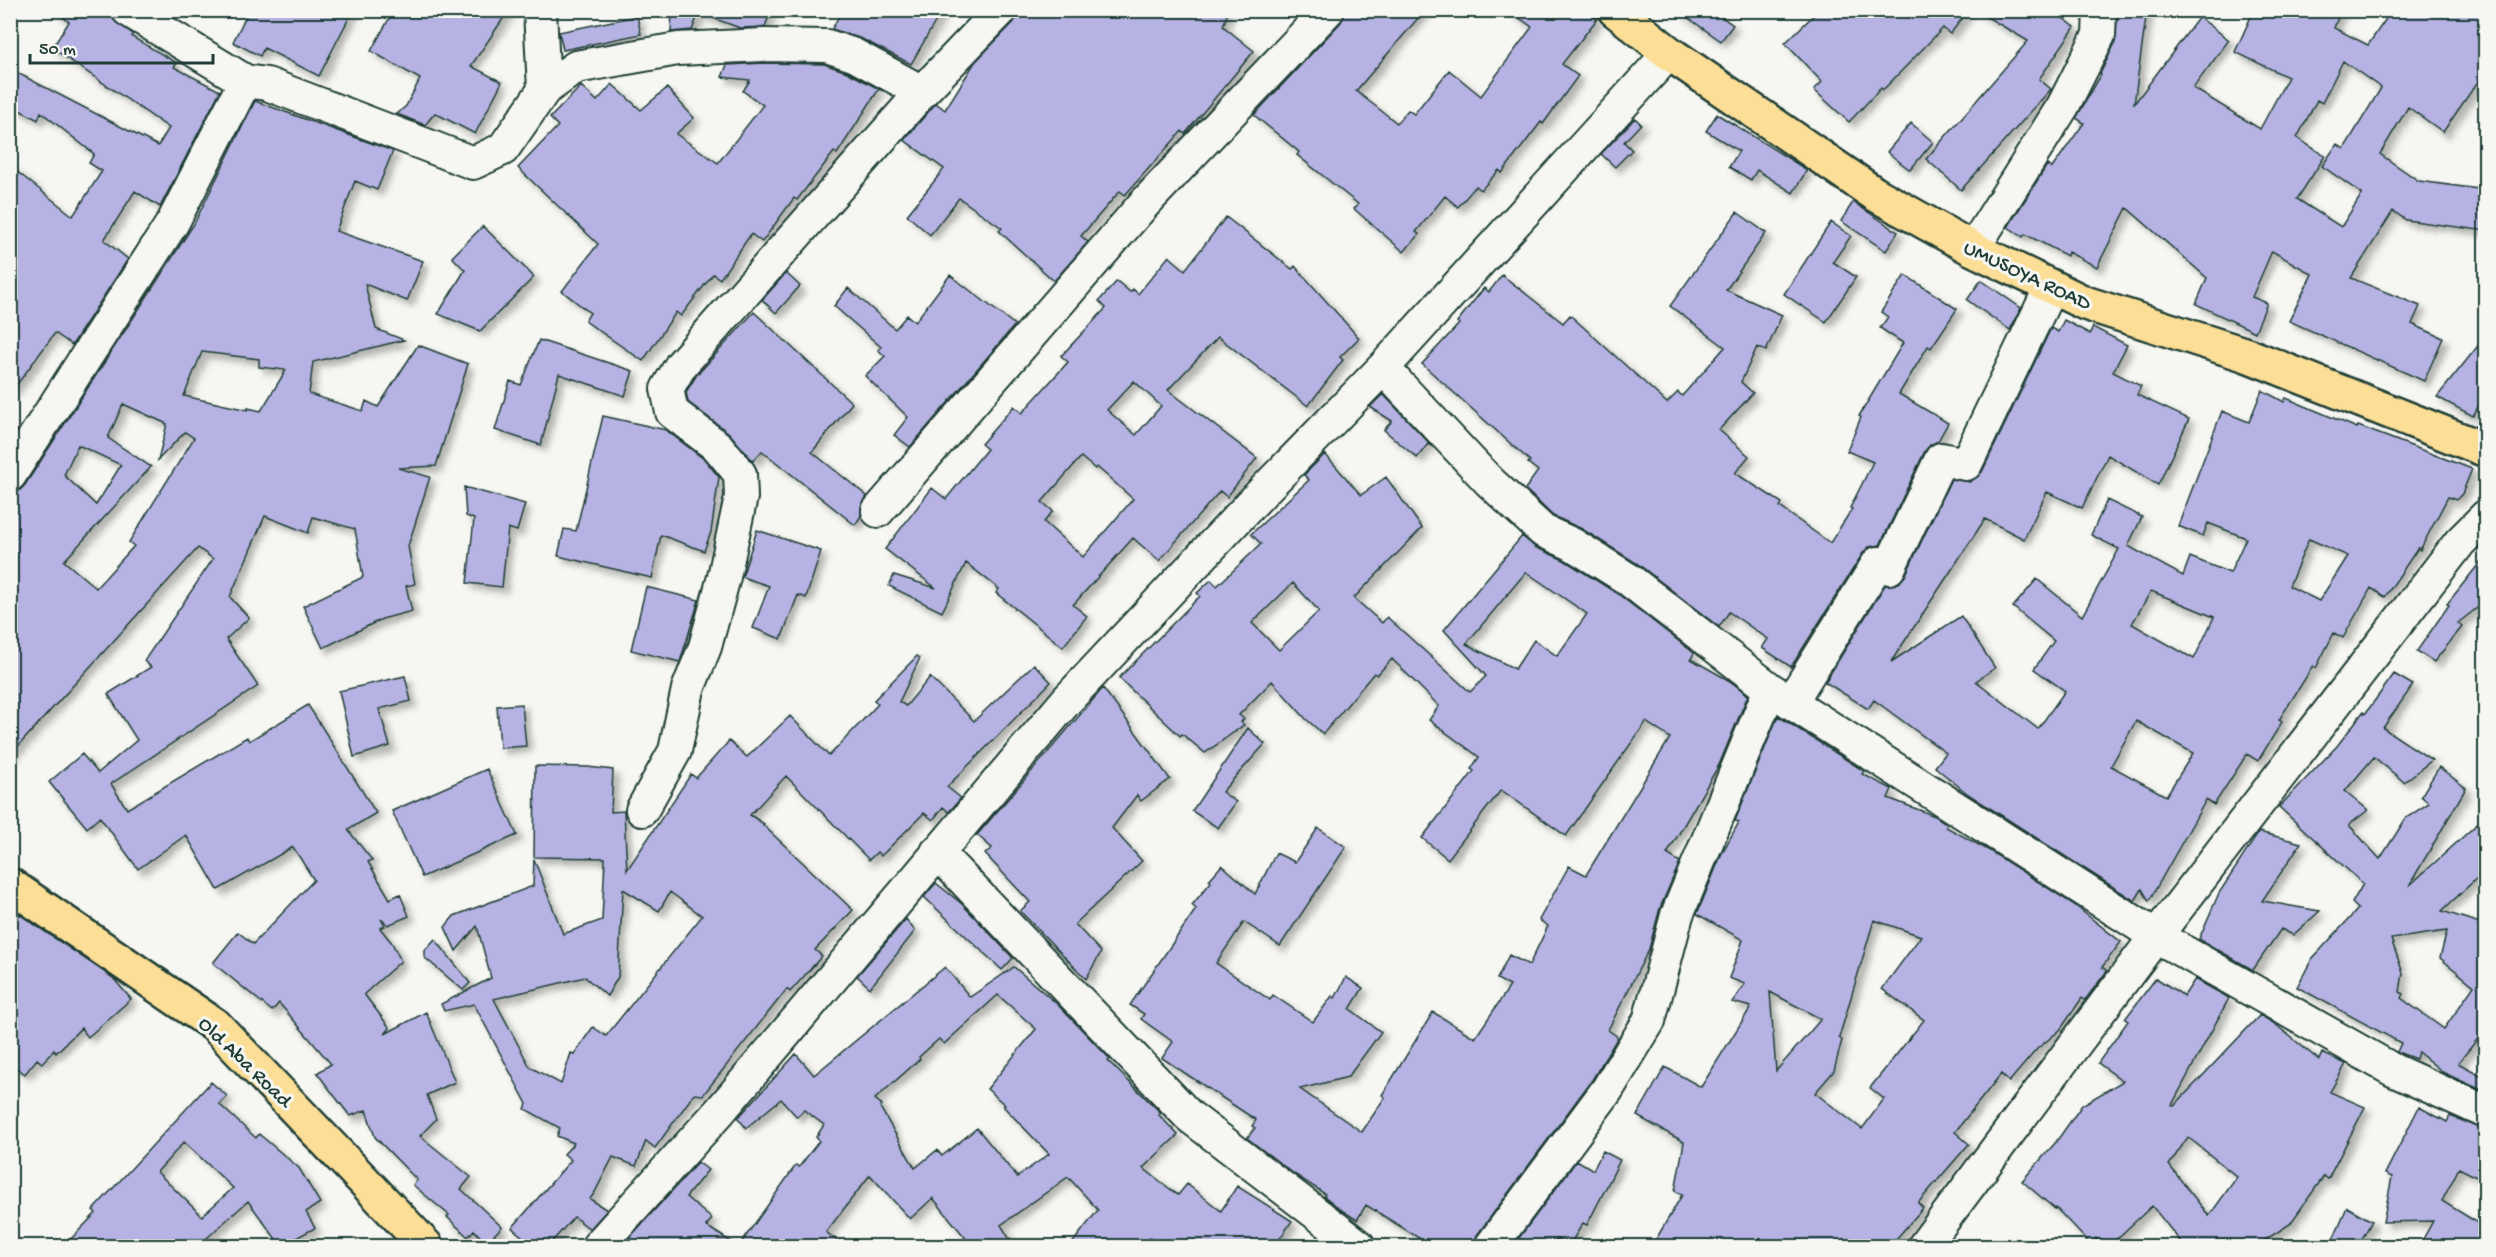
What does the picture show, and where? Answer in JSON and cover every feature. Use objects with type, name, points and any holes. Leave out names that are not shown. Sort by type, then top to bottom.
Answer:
[{"type":"main road","name":"UMUSOYA ROAD","points":[[1615,10],[1669,53],[1875,194],[1973,249],[2085,303],[2247,355],[2486,450]]},
{"type":"main road","name":"Old Aba Road","points":[[10,885],[216,1026],[426,1246]]},
{"type":"street","points":[[128,10],[245,81],[267,84],[473,163],[503,149],[544,90],[576,67],[678,49],[764,45],[827,46],[863,60],[922,92]]},
{"type":"street","points":[[540,10],[544,90]]},
{"type":"street","points":[[642,810],[675,751],[688,689],[705,647],[719,597],[741,497],[740,474],[718,447],[672,412],[667,389],[681,365],[922,92],[1001,10]]},
{"type":"street","points":[[878,511],[1144,204],[1328,10]]},
{"type":"street","points":[[1973,249],[2063,106],[2099,35],[2100,10]]},
{"type":"street","points":[[598,1246],[720,1111],[1067,700],[1267,487],[1383,368],[1669,53]]},
{"type":"street","points":[[10,475],[173,222],[245,81]]},
{"type":"street","points":[[1491,1246],[1607,1090],[1649,1021],[1677,915],[1781,696],[1878,563],[1889,568],[1941,459],[1966,464],[2051,287]]},
{"type":"street","points":[[1383,368],[1489,481],[1543,531],[1572,544],[1628,579],[1781,696],[2156,936],[2393,1070],[2486,1112]]},
{"type":"street","points":[[1924,1246],[2156,936],[2460,542],[2486,516]]},
{"type":"street","points":[[937,852],[1189,1116],[1359,1246]]},
{"type":"building","points":[[54,10],[110,10],[113,19],[133,34],[132,37],[177,63],[174,67],[220,91],[160,207],[135,191],[104,240],[128,259],[72,345],[55,333],[10,394],[10,166],[73,216],[102,171],[89,163],[94,154],[41,112],[38,120],[10,105],[10,69],[158,146],[169,128],[52,48],[69,22]]},
{"type":"building","points":[[249,10],[353,10],[319,76],[264,48],[260,56],[233,42]]},
{"type":"building","points":[[394,10],[509,10],[471,66],[502,82],[475,134],[435,113],[425,125],[397,114],[406,106],[420,79],[371,51]]},
{"type":"building","points":[[672,10],[771,10],[765,27],[740,28],[699,13],[692,30],[671,32]]},
{"type":"building","points":[[842,10],[942,10],[911,64],[862,39],[832,29]]},
{"type":"building","points":[[1018,10],[1229,10],[1223,26],[1254,51],[1185,134],[1182,131],[1125,195],[1120,191],[1081,236],[1088,242],[1054,281],[999,231],[1002,228],[959,198],[930,235],[907,215],[944,169],[904,140],[936,103],[945,110],[975,62],[1014,22]]},
{"type":"building","points":[[1345,10],[1425,10],[1356,91],[1397,123],[1408,110],[1414,114],[1449,70],[1481,96],[1532,27],[1508,10],[1586,10],[1597,19],[1562,64],[1578,76],[1543,124],[1541,122],[1502,173],[1499,170],[1481,190],[1476,186],[1458,207],[1445,196],[1416,232],[1419,234],[1404,252],[1354,209],[1358,204],[1297,155],[1299,152],[1254,115],[1341,22]]},
{"type":"building","points":[[1677,10],[1712,10],[1733,25],[1721,41]]},
{"type":"building","points":[[1819,10],[1969,10],[1950,34],[1943,28],[1849,122],[1814,90],[1822,82],[1785,43]]},
{"type":"building","points":[[1975,10],[2052,10],[2075,27],[2039,79],[2051,89],[1961,190],[1926,159],[2028,41]]},
{"type":"building","points":[[2118,10],[2147,10],[2134,104],[2199,17],[2229,40],[2193,88],[2260,129],[2288,77],[2235,52],[2254,10],[2341,10],[2334,28],[2368,45],[2392,10],[2486,10],[2486,70],[2443,132],[2408,107],[2380,154],[2419,181],[2486,190],[2486,231],[2406,220],[2393,211],[2351,278],[2420,306],[2412,324],[2443,338],[2424,381],[2289,321],[2312,274],[2272,251],[2252,297],[2267,303],[2255,332],[2196,304],[2207,278],[2127,208],[2097,267],[2068,252],[2067,256],[2025,234],[2023,237],[2008,227],[2047,165],[2052,168],[2084,123],[2076,118],[2101,75],[2115,43]],"holes":[[[2343,61],[2381,88],[2344,149],[2337,144],[2322,166],[2362,194],[2341,227],[2297,199],[2325,156],[2297,138],[2317,100],[2322,103]]]},
{"type":"building","points":[[637,16],[641,34],[563,50],[559,32]]},
{"type":"building","points":[[824,64],[847,72],[883,91],[879,89],[837,154],[834,152],[797,200],[794,198],[762,242],[751,234],[720,279],[713,274],[681,316],[676,312],[643,361],[585,321],[590,313],[562,291],[598,244],[518,168],[558,126],[550,118],[581,86],[597,101],[612,84],[641,110],[667,88],[694,118],[676,134],[718,163],[763,105],[743,91],[750,80],[722,77],[727,65]]},
{"type":"building","points":[[255,101],[393,151],[377,190],[355,181],[336,231],[423,261],[407,301],[365,284],[376,329],[404,340],[313,362],[309,394],[363,411],[366,401],[378,407],[418,345],[468,364],[436,466],[398,468],[430,477],[408,546],[415,584],[406,586],[412,611],[382,619],[323,648],[303,606],[363,577],[355,529],[313,517],[308,533],[265,516],[230,597],[249,618],[226,639],[258,686],[111,784],[127,809],[247,737],[249,741],[308,705],[376,813],[348,830],[372,860],[368,862],[390,899],[400,894],[409,916],[388,925],[381,919],[385,926],[380,928],[392,943],[401,961],[364,994],[390,1028],[385,1034],[426,1012],[455,1082],[427,1095],[436,1119],[420,1136],[471,1177],[461,1189],[502,1227],[486,1243],[474,1230],[468,1237],[447,1217],[449,1215],[413,1185],[417,1180],[375,1137],[366,1110],[350,1116],[317,1073],[331,1064],[279,1003],[272,1011],[213,963],[238,932],[253,944],[314,880],[293,847],[218,890],[186,835],[138,869],[100,817],[87,828],[49,782],[82,754],[98,773],[137,740],[108,694],[151,667],[144,661],[213,559],[198,548],[10,755],[10,493],[19,491],[25,485],[194,224]],"holes":[[[202,352],[259,359],[259,367],[286,370],[261,411],[184,396]],[[123,404],[167,424],[158,460],[185,432],[194,438],[129,542],[134,546],[96,588],[64,561],[151,467],[108,438]],[[78,445],[121,465],[96,505],[64,475]]]},
{"type":"building","points":[[1717,114],[1807,170],[1793,193],[1757,170],[1751,180],[1729,167],[1739,151],[1706,131]]},
{"type":"building","points":[[1635,118],[1641,124],[1624,142],[1632,150],[1615,167],[1601,154]]},
{"type":"building","points":[[1911,123],[1933,142],[1910,170],[1887,152]]},
{"type":"building","points":[[1853,202],[1898,232],[1886,251],[1841,221]]},
{"type":"building","points":[[1737,212],[1766,233],[1726,290],[1782,315],[1766,351],[1757,347],[1741,382],[1753,393],[1719,430],[1749,456],[1735,473],[1782,503],[1780,507],[1830,543],[1852,509],[1850,508],[1873,462],[1847,451],[1861,417],[1859,416],[1903,343],[1880,328],[1888,317],[1881,312],[1905,275],[1957,309],[1931,348],[1928,346],[1899,394],[1948,423],[1938,441],[1925,451],[1880,545],[1869,547],[1863,553],[1791,667],[1762,648],[1768,639],[1729,612],[1719,627],[1638,564],[1582,529],[1553,516],[1525,489],[1538,471],[1528,463],[1530,461],[1422,364],[1459,324],[1457,322],[1484,288],[1489,292],[1502,275],[1563,323],[1570,315],[1667,403],[1678,392],[1682,396],[1725,347],[1670,306]]},
{"type":"building","points":[[1226,217],[1292,269],[1295,266],[1359,338],[1340,357],[1343,360],[1308,406],[1218,337],[1168,390],[1257,458],[1227,497],[1220,491],[1159,561],[1133,538],[1073,605],[1087,616],[1063,647],[996,593],[999,589],[966,563],[942,612],[889,586],[894,575],[936,588],[885,549],[932,488],[946,499],[987,449],[981,444],[1014,406],[1022,413],[1068,362],[1061,356],[1106,308],[1099,301],[1117,281],[1130,292],[1133,289],[1138,294],[1169,256],[1185,270]],"holes":[[[1134,381],[1161,406],[1136,435],[1107,410]],[[1081,457],[1095,469],[1097,467],[1133,499],[1083,557],[1044,522],[1053,511],[1042,502]]]},
{"type":"building","points":[[1831,222],[1851,236],[1833,262],[1856,277],[1826,322],[1784,294]]},
{"type":"building","points":[[483,226],[534,277],[480,331],[438,314],[465,270],[452,257]]},
{"type":"building","points":[[786,273],[800,286],[776,313],[762,300]]},
{"type":"building","points":[[950,275],[1015,325],[910,447],[894,435],[908,417],[865,376],[885,356],[878,350],[881,347],[834,306],[848,288],[895,329],[907,315],[915,322]]},
{"type":"building","points":[[1981,280],[2021,308],[2010,330],[1967,300]]},
{"type":"building","points":[[754,312],[852,403],[812,452],[867,496],[861,507],[861,516],[855,525],[762,451],[753,461],[729,433],[688,402],[686,392],[696,376]]},
{"type":"building","points":[[2064,320],[2090,334],[2093,327],[2127,345],[2113,372],[2141,386],[2137,395],[2189,419],[2158,485],[2108,455],[2082,508],[2047,492],[2024,539],[1985,519],[1891,662],[1961,616],[1995,668],[1976,681],[2038,729],[2065,691],[2034,669],[2054,641],[2013,607],[2037,579],[2082,616],[2119,549],[2091,535],[2107,500],[2142,517],[2128,546],[2183,576],[2190,557],[2230,573],[2246,538],[2208,523],[2203,536],[2178,526],[2222,411],[2249,422],[2262,390],[2284,402],[2286,398],[2357,428],[2358,426],[2472,469],[2462,494],[2456,500],[2448,497],[2420,550],[2418,548],[2385,597],[2371,588],[2343,638],[2334,633],[2316,668],[2313,666],[2279,720],[2282,722],[2258,761],[2247,754],[2214,805],[2206,800],[2149,901],[2142,889],[2135,901],[1968,794],[1935,767],[1946,753],[1874,700],[1868,709],[1825,682],[1885,585],[1899,583],[1905,576],[1951,479],[1970,482],[1982,472],[2051,328],[2058,332]],"holes":[[[2309,539],[2348,556],[2319,601],[2289,586]],[[2151,591],[2214,617],[2194,659],[2132,624]],[[2136,721],[2193,753],[2166,796],[2111,766]]]},
{"type":"building","points":[[2486,336],[2486,392],[2473,416],[2437,397]]},
{"type":"building","points":[[539,340],[633,371],[625,396],[559,374],[541,445],[495,430],[510,381],[521,385]]},
{"type":"building","points":[[1383,394],[1432,446],[1428,444],[1417,458],[1384,430],[1392,421],[1370,407]]},
{"type":"building","points":[[603,416],[666,430],[705,460],[719,477],[711,532],[704,551],[661,535],[652,578],[558,556],[564,529],[576,531]]},
{"type":"building","points":[[1325,454],[1361,495],[1386,477],[1422,528],[1354,598],[1382,623],[1387,617],[1470,692],[1486,676],[1444,630],[1522,536],[1535,547],[1564,560],[1618,594],[1694,653],[1691,659],[1730,681],[1748,695],[1719,765],[1667,854],[1680,862],[1660,908],[1649,949],[1608,1030],[1618,1037],[1592,1080],[1477,1235],[1473,1246],[1413,1246],[1419,1238],[1366,1205],[1357,1220],[1343,1211],[1324,1196],[1325,1194],[1294,1174],[1247,1138],[1255,1128],[1252,1126],[1256,1120],[1162,1058],[1173,1042],[1141,1019],[1144,1014],[1130,1005],[1196,909],[1192,905],[1222,865],[1255,894],[1276,853],[1295,862],[1318,828],[1346,847],[1280,946],[1244,922],[1216,963],[1270,1000],[1273,995],[1313,1022],[1332,996],[1335,998],[1346,977],[1363,988],[1350,1009],[1381,1032],[1348,1077],[1300,1089],[1362,1132],[1385,1097],[1382,1095],[1433,1012],[1475,1038],[1510,986],[1497,979],[1509,955],[1529,965],[1548,926],[1539,920],[1569,866],[1586,875],[1670,738],[1646,722],[1566,836],[1501,790],[1448,859],[1422,838],[1474,771],[1471,769],[1479,757],[1429,720],[1439,706],[1392,659],[1377,675],[1374,673],[1323,734],[1306,719],[1272,681],[1239,715],[1244,719],[1241,722],[1244,725],[1205,753],[1182,734],[1180,736],[1119,678],[1200,596],[1197,593],[1211,580],[1217,586],[1261,544],[1251,534],[1309,480],[1304,475]],"holes":[[[1526,572],[1587,614],[1557,656],[1534,640],[1515,669],[1466,644]],[[1293,583],[1319,611],[1279,650],[1252,623]]]},
{"type":"building","points":[[464,487],[525,504],[517,531],[508,528],[502,587],[467,583],[474,519],[466,516]]},
{"type":"building","points":[[757,530],[821,551],[806,598],[798,595],[781,639],[753,628],[769,586],[742,577]]},
{"type":"building","points":[[2486,555],[2486,601],[2458,623],[2462,627],[2434,662],[2417,651],[2449,605],[2447,604]]},
{"type":"building","points":[[646,587],[699,600],[680,662],[631,650]]},
{"type":"building","points":[[917,656],[920,658],[899,702],[906,706],[930,677],[974,721],[1034,664],[1051,682],[947,787],[961,798],[949,812],[943,807],[933,820],[924,813],[881,856],[877,852],[869,860],[786,776],[750,815],[764,824],[853,910],[815,950],[822,956],[790,992],[787,989],[703,1095],[694,1094],[655,1148],[646,1141],[636,1166],[613,1157],[590,1199],[607,1210],[590,1229],[574,1217],[548,1246],[534,1246],[512,1228],[571,1160],[564,1154],[574,1143],[557,1136],[560,1128],[525,1109],[527,1104],[474,1004],[444,1011],[441,1004],[491,978],[477,926],[456,951],[445,927],[454,916],[533,886],[534,859],[563,934],[602,920],[605,858],[534,857],[535,766],[613,770],[611,812],[624,811],[627,870],[691,774],[696,778],[729,741],[747,757],[790,716],[829,756],[878,704],[874,700]],"holes":[[[623,889],[659,911],[670,892],[702,916],[606,1036],[593,1027],[574,1054],[571,1053],[561,1084],[530,1067],[494,999],[585,977],[607,996],[618,977]]]},
{"type":"building","points":[[2394,674],[2413,685],[2383,728],[2432,760],[2404,782],[2374,757],[2345,791],[2368,810],[2349,825],[2380,859],[2406,818],[2429,803],[2421,796],[2439,767],[2466,788],[2409,886],[2486,816],[2486,866],[2478,877],[2442,911],[2486,925],[2482,926],[2486,930],[2486,1029],[2458,1063],[2486,1078],[2486,1092],[2444,1073],[2418,1052],[2416,1059],[2397,1052],[2401,1043],[2297,987],[2312,959],[2358,909],[2352,903],[2363,884],[2279,807],[2337,746],[2363,712],[2365,714]],"holes":[[[2447,931],[2440,958],[2474,986],[2444,1029],[2401,998],[2403,973],[2391,939]]]},
{"type":"building","points":[[405,676],[411,701],[379,709],[390,746],[354,757],[339,691]]},
{"type":"building","points":[[1103,688],[1170,779],[1141,801],[1137,795],[1112,828],[1142,861],[1075,924],[1101,952],[1086,979],[1020,911],[1030,902],[985,854],[992,848],[977,835]]},
{"type":"building","points":[[522,704],[526,746],[500,748],[497,706]]},
{"type":"building","points":[[1778,716],[1864,771],[1862,774],[1892,789],[1888,798],[1935,816],[1947,824],[1946,827],[1990,851],[2073,904],[2121,942],[2102,967],[2107,971],[2085,1000],[2082,998],[2060,1030],[2037,1049],[2009,1082],[2001,1074],[1955,1132],[1969,1144],[1918,1203],[1923,1208],[1890,1246],[1652,1246],[1682,1195],[1675,1191],[1684,1142],[1637,1116],[1665,1067],[1701,1087],[1751,1007],[1732,1002],[1745,984],[1729,978],[1743,940],[1697,914],[1722,853],[1739,822],[1735,821]],"holes":[[[1874,920],[1921,936],[1882,989],[1924,1020],[1870,1088],[1884,1099],[1862,1129],[1815,1093],[1834,1071],[1842,1040],[1839,1038]],[[1770,992],[1821,1019],[1776,1071]]]},
{"type":"building","points":[[1248,728],[1265,744],[1222,792],[1236,802],[1218,828],[1192,811]]},
{"type":"building","points":[[487,769],[517,835],[422,877],[392,811]]},
{"type":"building","points":[[2259,832],[2301,843],[2262,901],[2320,911],[2293,935],[2281,929],[2253,970],[2199,939],[2219,893]]},
{"type":"building","points":[[936,883],[962,904],[1013,958],[1002,970],[924,897]]},
{"type":"building","points":[[10,908],[113,978],[131,999],[88,1037],[81,1028],[56,1053],[54,1050],[42,1063],[37,1059],[25,1074],[10,1063]]},
{"type":"building","points":[[906,919],[915,931],[870,988],[857,976]]},
{"type":"building","points":[[435,939],[470,983],[463,990],[425,958],[425,950]]},
{"type":"building","points":[[945,967],[970,997],[1014,967],[1057,1004],[1110,1059],[1108,1061],[1161,1113],[1159,1115],[1178,1135],[1143,1168],[1178,1195],[1187,1184],[1221,1211],[1237,1186],[1292,1221],[1275,1246],[1161,1246],[1150,1238],[1143,1246],[1070,1246],[1098,1210],[1068,1177],[1001,1225],[1014,1246],[972,1246],[933,1198],[910,1219],[870,1175],[826,1232],[844,1246],[739,1246],[796,1165],[799,1167],[819,1141],[816,1137],[824,1125],[804,1110],[797,1117],[781,1099],[746,1128],[738,1118],[796,1054],[814,1075]],"holes":[[[998,995],[1036,1029],[987,1089],[1005,1105],[1003,1106],[1049,1154],[1017,1177],[977,1128],[942,1156],[937,1150],[915,1168],[880,1107],[882,1105],[875,1099],[939,1039],[944,1044]]]},
{"type":"building","points":[[2156,978],[2184,996],[2195,979],[2229,998],[2172,1105],[2174,1106],[2260,1015],[2275,1024],[2319,1060],[2322,1053],[2346,1064],[2330,1092],[2365,1107],[2328,1179],[2324,1176],[2290,1224],[2256,1246],[2184,1246],[2152,1206],[2109,1246],[2104,1246],[2096,1238],[2090,1244],[2056,1208],[2022,1181],[2056,1142],[2082,1105],[2123,1081],[2098,1063],[2128,1021],[2125,1019]],"holes":[[[2188,1137],[2237,1177],[2209,1216],[2169,1165]]]},
{"type":"building","points":[[211,1082],[227,1096],[219,1104],[256,1138],[259,1134],[299,1168],[320,1203],[306,1212],[315,1228],[281,1246],[248,1201],[198,1246],[64,1246],[96,1213],[93,1210]],"holes":[[[184,1142],[233,1188],[202,1216],[157,1172]]]},
{"type":"building","points":[[2419,1107],[2447,1122],[2450,1116],[2486,1130],[2486,1182],[2459,1168],[2442,1201],[2486,1228],[2486,1246],[2419,1246],[2433,1221],[2383,1222],[2392,1177],[2385,1174]]},
{"type":"building","points":[[1603,1151],[1620,1160],[1587,1225],[1583,1223],[1569,1246],[1557,1239],[1553,1246],[1513,1246],[1577,1160],[1593,1170]]},
{"type":"building","points":[[698,1162],[708,1170],[686,1197],[712,1219],[706,1226],[738,1246],[622,1246]]},
{"type":"building","points":[[2347,1207],[2372,1221],[2358,1246],[2330,1246]]}]
